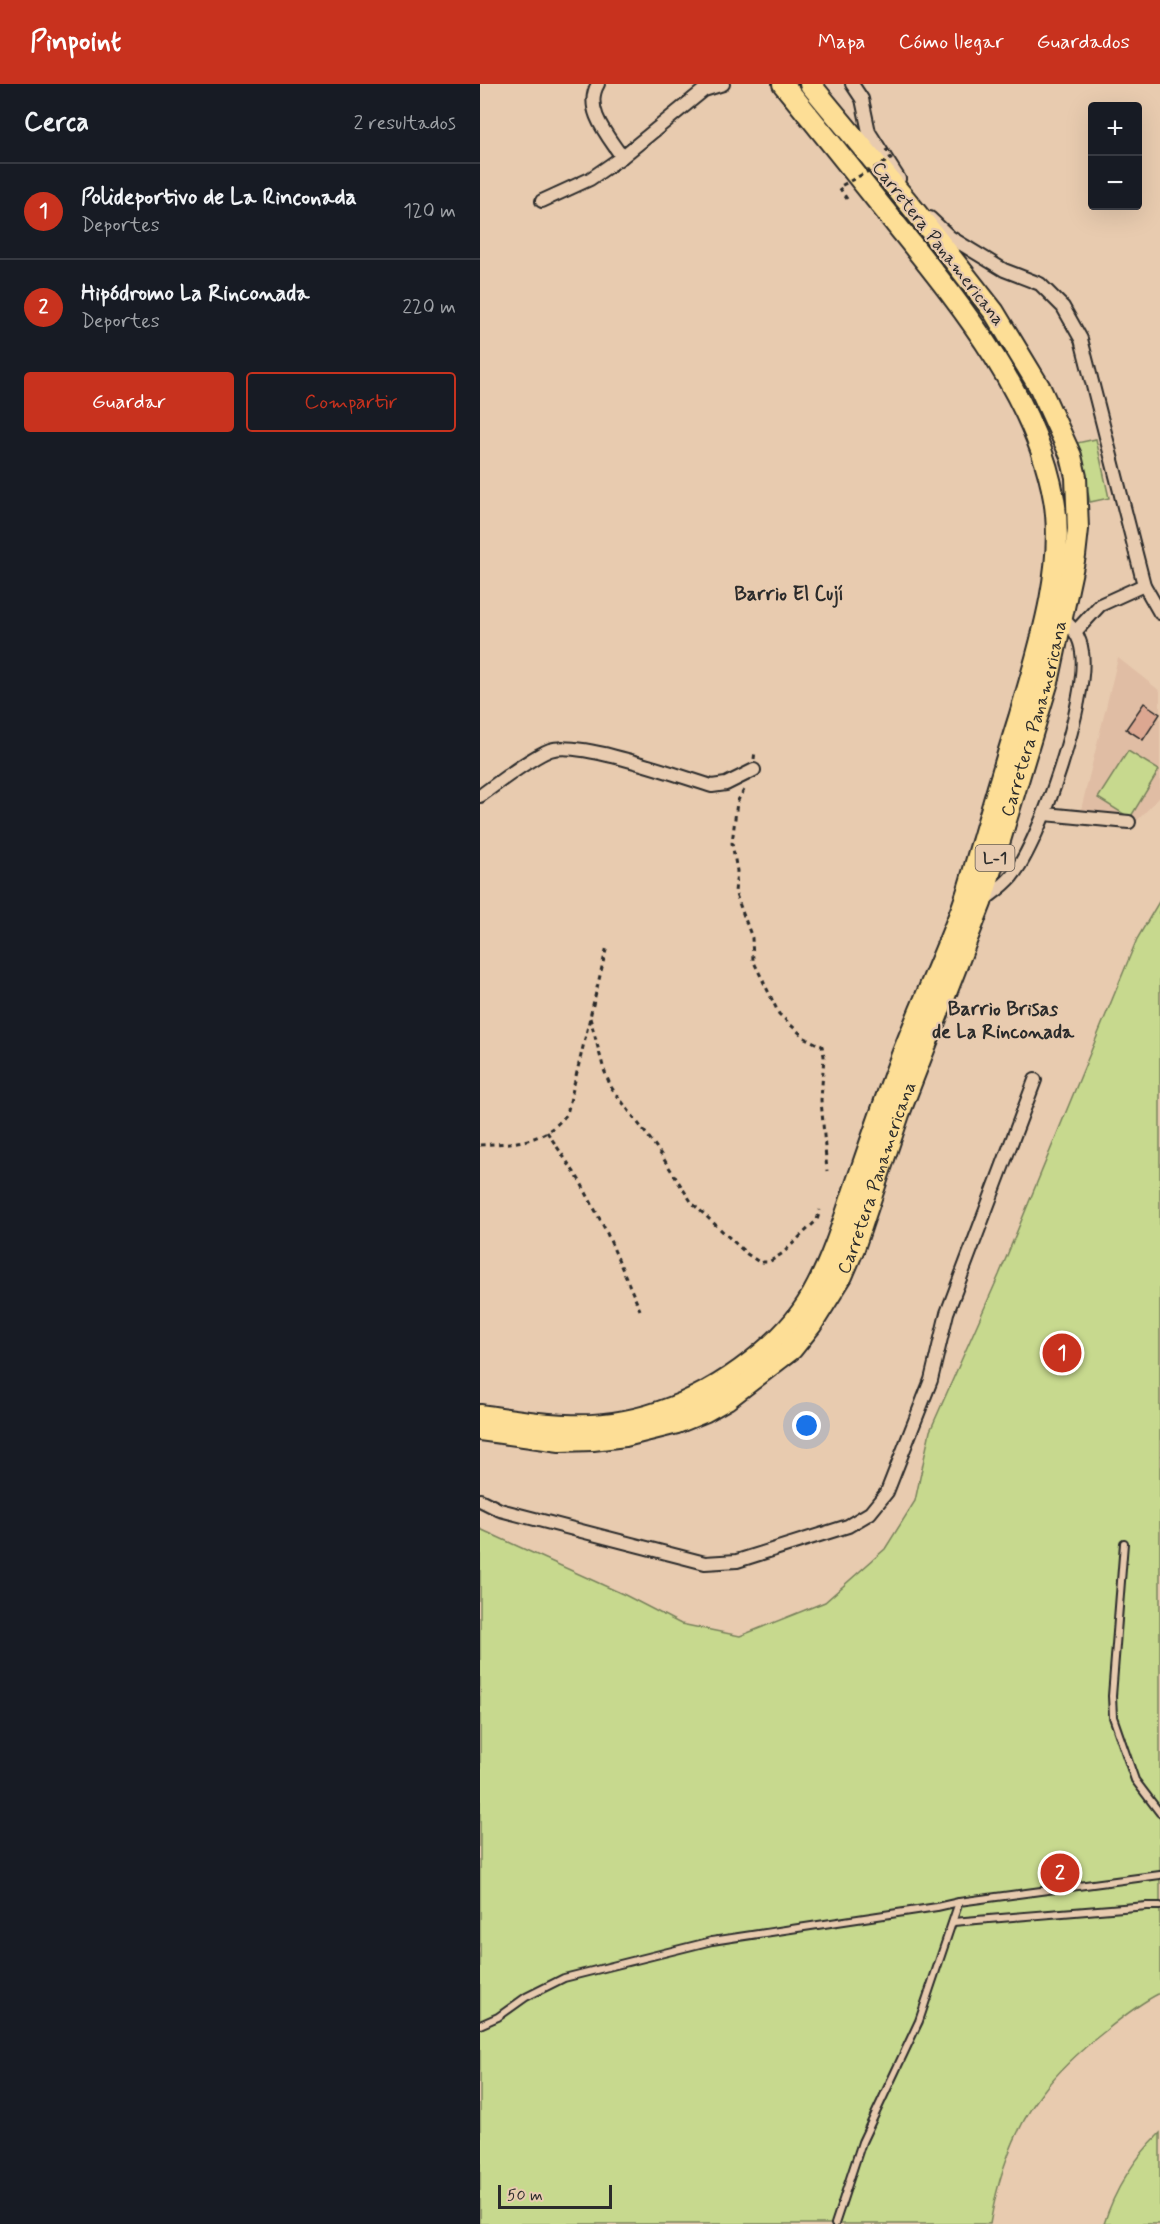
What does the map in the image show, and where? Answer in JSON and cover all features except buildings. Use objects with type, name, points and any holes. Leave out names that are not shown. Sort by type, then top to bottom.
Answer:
[{"type":"main road","name":"Carretera Panamericana","points":[[480,1415],[566,1425],[597,1425],[675,1408],[721,1383],[761,1354],[784,1333],[803,1309],[816,1288],[840,1235],[898,1067],[964,904],[1039,650],[1050,603],[1056,550],[1055,503],[1045,459],[1016,395],[987,345],[944,285],[783,84]]},
{"type":"main road","name":"Carretera Panamericana","points":[[480,1430],[560,1441],[593,1440],[652,1430],[704,1412],[727,1399],[792,1349],[812,1324],[837,1284],[854,1248],[903,1103],[981,903],[1049,678],[1069,624],[1078,505],[1076,477],[1071,456],[1040,388],[994,312],[911,206],[863,137],[810,84]]},
{"type":"street","points":[[598,84],[594,90],[592,105],[622,157]]},
{"type":"street","points":[[542,201],[590,179],[622,157],[698,87],[723,84]]},
{"type":"street","points":[[852,84],[862,99],[863,137],[912,201],[950,237],[1004,270],[1040,284],[1063,307],[1081,339],[1144,585],[1160,613]]},
{"type":"street","points":[[981,903],[1012,876],[1045,814],[1080,699],[1082,651],[1069,624],[1100,605],[1144,585]]},
{"type":"street","points":[[480,795],[549,750],[559,748],[587,750],[712,786],[726,784],[754,770]]},
{"type":"street","points":[[1045,814],[1129,822]]},
{"type":"street","points":[[480,1500],[500,1510],[705,1563],[737,1561],[848,1526],[870,1513],[887,1492],[930,1380],[947,1313],[1035,1080]]},
{"type":"lane","points":[[1124,1543],[1112,1696],[1113,1717],[1135,1780],[1160,1813]]},
{"type":"lane","points":[[480,2025],[498,2017],[526,1998],[564,1978],[712,1941],[960,1902],[1160,1875]]},
{"type":"lane","points":[[835,2224],[862,2142],[919,2021],[960,1902]]},
{"type":"lane","points":[[953,1922],[1147,1905],[1160,1906]]},
{"type":"path","points":[[847,199],[839,187],[891,159],[886,149]]},
{"type":"path","points":[[754,751],[754,770],[737,802],[732,843],[737,871],[735,892],[752,938],[753,960],[779,1014],[805,1038],[822,1046],[824,1056],[821,1100],[827,1171]]},
{"type":"path","points":[[480,1145],[529,1141],[555,1128],[567,1114],[607,946]]},
{"type":"path","points":[[590,1018],[611,1087],[656,1147],[692,1203],[747,1254],[759,1262],[769,1262],[783,1253],[817,1220],[820,1210]]},
{"type":"path","points":[[547,1132],[586,1191],[640,1310]]},
{"type":"shaded area","points":[[1118,658],[1160,691],[1160,797],[1128,830],[1078,822]]},
{"type":"green space","points":[[1096,439],[1109,498],[1090,502],[1077,443]]},
{"type":"green space","points":[[1128,751],[1159,770],[1130,818],[1098,798]]},
{"type":"green space","points":[[1160,900],[1160,1993],[1131,2011],[1087,2046],[1063,2068],[1042,2093],[1023,2123],[1008,2155],[997,2189],[990,2224],[480,2224],[480,1529],[625,1595],[681,1624],[740,1636],[825,1602],[885,1549],[915,1501],[930,1431],[999,1275],[1137,939]]},
{"type":"green space","points":[[1160,2133],[1160,2224],[1104,2224],[1113,2199],[1126,2175]]},
{"type":"place","name":"Polideportivo de La Rinconada","points":[[1062,1353]]},
{"type":"place","name":"Hipódromo La Rinconada","points":[[1060,1873]]},
{"type":"district","name":"Barrio El Cují","points":[[789,594]]},
{"type":"district","name":"Barrio Brisas de La Rinconada","points":[[1003,1020]]}]
